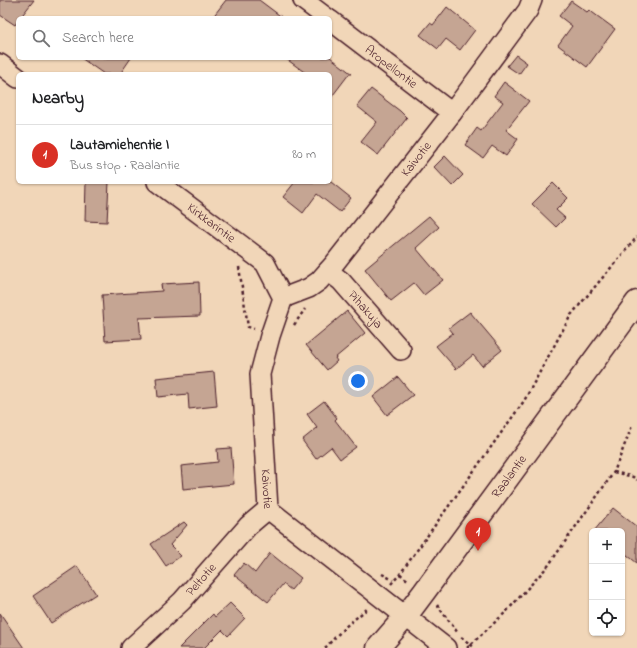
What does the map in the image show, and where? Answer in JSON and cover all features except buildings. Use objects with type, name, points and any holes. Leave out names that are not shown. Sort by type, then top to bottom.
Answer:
[{"type":"street","points":[[303,0],[324,16]]},
{"type":"street","name":"Kaivotie","points":[[446,648],[268,509],[260,374],[270,336],[283,298],[309,288],[319,281],[328,271],[452,113],[528,10],[532,0]]},
{"type":"street","name":"Aropellontie","points":[[332,22],[452,113]]},
{"type":"street","points":[[0,64],[16,76]]},
{"type":"street","name":"Kirkkarintie","points":[[160,184],[266,264],[283,298]]},
{"type":"street","name":"Pihakuja","points":[[328,271],[341,281],[401,350]]},
{"type":"street","name":"Raalantie","points":[[378,648],[406,616],[424,592],[637,302]]},
{"type":"street","name":"Peltotie","points":[[131,648],[182,601],[248,526],[268,509]]},
{"type":"path","points":[[325,648],[344,627],[370,607],[400,574],[524,401],[571,315],[637,237]]},
{"type":"path","points":[[239,265],[248,327],[283,341],[309,304]]},
{"type":"path","points":[[467,648],[506,612],[548,566],[614,472],[632,426]]},
{"type":"path","points":[[614,472],[633,477],[637,480]]},
{"type":"path","points":[[381,573],[393,580]]},
{"type":"path","points":[[400,574],[424,592],[439,607],[461,637],[475,648]]},
{"type":"place","name":"Lautamiehentie I","points":[[478,551]]}]
